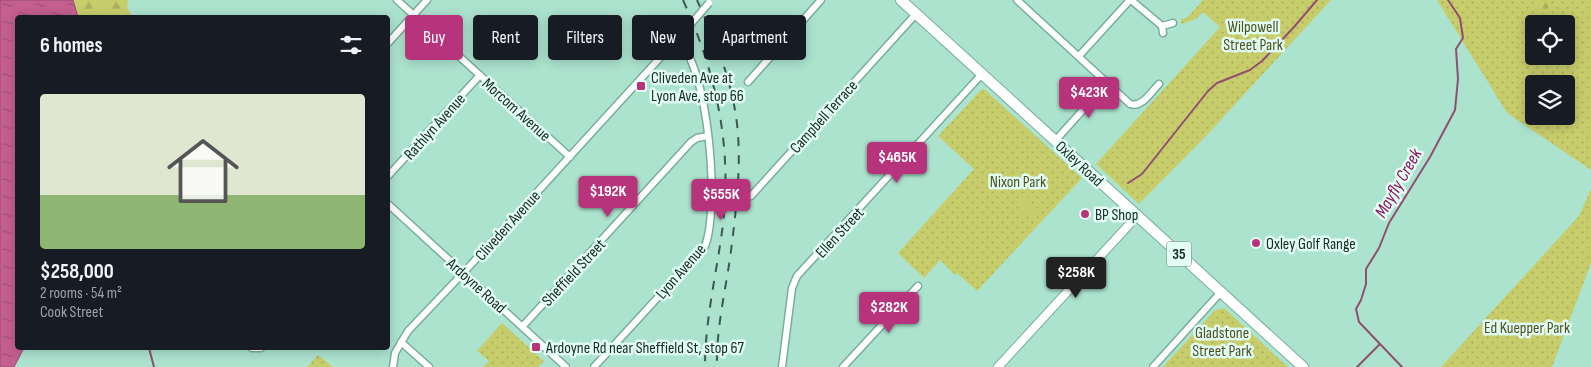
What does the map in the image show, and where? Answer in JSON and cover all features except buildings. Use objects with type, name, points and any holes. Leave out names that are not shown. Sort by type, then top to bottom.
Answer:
[{"type":"main road","name":"Oxley Road","points":[[901,0],[1303,367]]},
{"type":"street","name":"Morcom Avenue","points":[[397,0],[570,157]]},
{"type":"street","points":[[390,41],[427,0]]},
{"type":"street","points":[[748,82],[821,0]]},
{"type":"street","points":[[1079,56],[1131,0],[1163,29],[1173,23]]},
{"type":"street","points":[[1021,1],[1130,104],[1135,106],[1141,104],[1159,84]]},
{"type":"street","name":"Cliveden Avenue","points":[[694,21],[711,2]]},
{"type":"street","name":"Campbell Terrace","points":[[751,196],[916,14]]},
{"type":"street","name":"Cliveden Avenue","points":[[393,367],[395,353],[408,331],[464,273],[658,60]]},
{"type":"street","name":"Lyon Avenue","points":[[594,367],[705,246],[708,237],[713,188],[708,136],[699,85],[690,60]]},
{"type":"street","name":"Ellen Street","points":[[782,367],[792,288],[797,276],[982,74]]},
{"type":"street","name":"Rathlyn Avenue","points":[[390,174],[480,75]]},
{"type":"street","points":[[1055,141],[1107,83]]},
{"type":"street","name":"Sheffield Street","points":[[522,327],[691,142],[697,138],[708,136]]},
{"type":"street","name":"Ardoyne Road","points":[[390,208],[566,367]]},
{"type":"street","points":[[998,367],[1137,216]]},
{"type":"street","points":[[843,367],[918,286]]},
{"type":"street","points":[[1153,367],[1221,292]]},
{"type":"street","points":[[401,342],[429,367]]},
{"type":"green space","points":[[73,0],[128,0],[127,8],[132,15],[77,15]]},
{"type":"green space","name":"Wilpowell Street Park","points":[[1203,0],[1331,0],[1206,136],[1139,204],[1096,164],[1220,27],[1203,12],[1196,19],[1181,24],[1181,19],[1187,18]]},
{"type":"green space","points":[[1437,0],[1591,0],[1591,170],[1507,113]]},
{"type":"green space","points":[[1542,1],[1548,7],[1542,13],[1536,7]]},
{"type":"green space","name":"Nixon Park","points":[[984,89],[1082,178],[977,291],[957,273],[955,275],[940,260],[924,278],[898,253],[974,169],[938,136]]},
{"type":"green space","name":"Ed Kuepper Park","points":[[1591,189],[1591,263],[1552,367],[1441,367],[1579,216]]},
{"type":"green space","points":[[1026,194],[1034,213],[1024,218],[1016,199]]},
{"type":"green space","name":"Gladstone Street Park","points":[[1224,308],[1288,367],[1163,367],[1215,310]]},
{"type":"green space","points":[[502,323],[544,361],[538,367],[483,367],[489,361],[477,351]]},
{"type":"green space","points":[[318,355],[333,367],[307,367]]},
{"type":"water","points":[[0,0],[73,0],[77,15],[15,15],[15,350],[23,350],[14,367],[0,367]]},
{"type":"waterway","points":[[1128,183],[1142,174],[1208,91],[1217,83],[1250,70],[1262,61],[1317,0]]},
{"type":"waterway","name":"Mayfly Creek","points":[[1402,367],[1359,322],[1356,309],[1366,284],[1366,269],[1379,248],[1389,223],[1430,157],[1455,110],[1458,79],[1456,49],[1463,38],[1460,18],[1448,0]]},
{"type":"waterway","points":[[1357,367],[1380,344]]},
{"type":"waterway","points":[[150,350],[154,367]]},
{"type":"railway","points":[[683,0],[695,27],[713,82],[719,109],[725,166],[723,224],[709,313],[705,367]]},
{"type":"railway","points":[[697,0],[718,49],[726,74],[733,100],[738,137],[737,195],[720,323],[717,367]]},
{"type":"place","name":"Cliveden Ave at Lyon Ave, stop 66","points":[[641,86]]},
{"type":"place","name":"BP Shop","points":[[1085,214]]},
{"type":"place","name":"Oxley Golf Range","points":[[1256,243]]},
{"type":"place","name":"Ardoyne Rd near Sheffield St, stop 67","points":[[536,347]]}]
